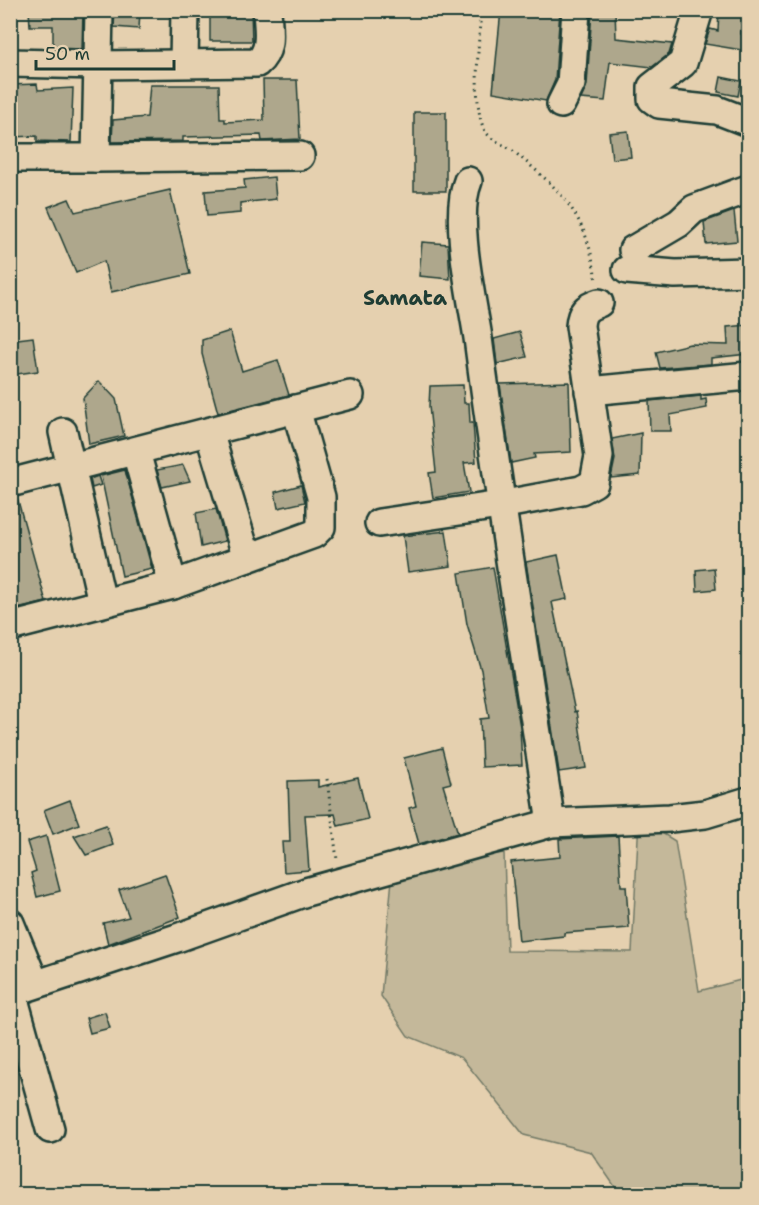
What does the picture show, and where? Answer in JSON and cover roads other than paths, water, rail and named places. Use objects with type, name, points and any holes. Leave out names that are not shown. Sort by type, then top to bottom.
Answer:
[{"type":"street","points":[[96,158],[99,10]]},
{"type":"street","points":[[184,63],[185,10]]},
{"type":"street","points":[[10,63],[98,65],[257,63],[265,56],[268,48],[267,10]]},
{"type":"street","points":[[561,104],[571,84],[576,10]]},
{"type":"street","points":[[699,10],[683,63],[652,87],[652,99],[659,104],[717,110],[748,122]]},
{"type":"street","points":[[10,158],[300,156]]},
{"type":"street","points":[[468,181],[463,194],[461,211],[500,505],[551,823]]},
{"type":"street","points":[[748,189],[694,209],[630,260],[675,274],[748,272]]},
{"type":"street","points":[[379,523],[581,490],[594,483],[599,456],[580,336],[580,316],[588,307],[599,303]]},
{"type":"street","points":[[589,391],[748,376]]},
{"type":"street","points":[[10,483],[350,395]]},
{"type":"street","points":[[10,627],[174,585],[314,534],[321,527],[321,497],[296,409]]},
{"type":"street","points":[[63,432],[102,602]]},
{"type":"street","points":[[209,432],[247,558]]},
{"type":"street","points":[[136,452],[174,585]]},
{"type":"street","points":[[19,990],[340,882],[551,823],[670,818],[705,814],[748,801]]},
{"type":"street","points":[[10,923],[19,990],[50,1129]]},
{"type":"district","name":"Samata","points":[[405,298]]}]
